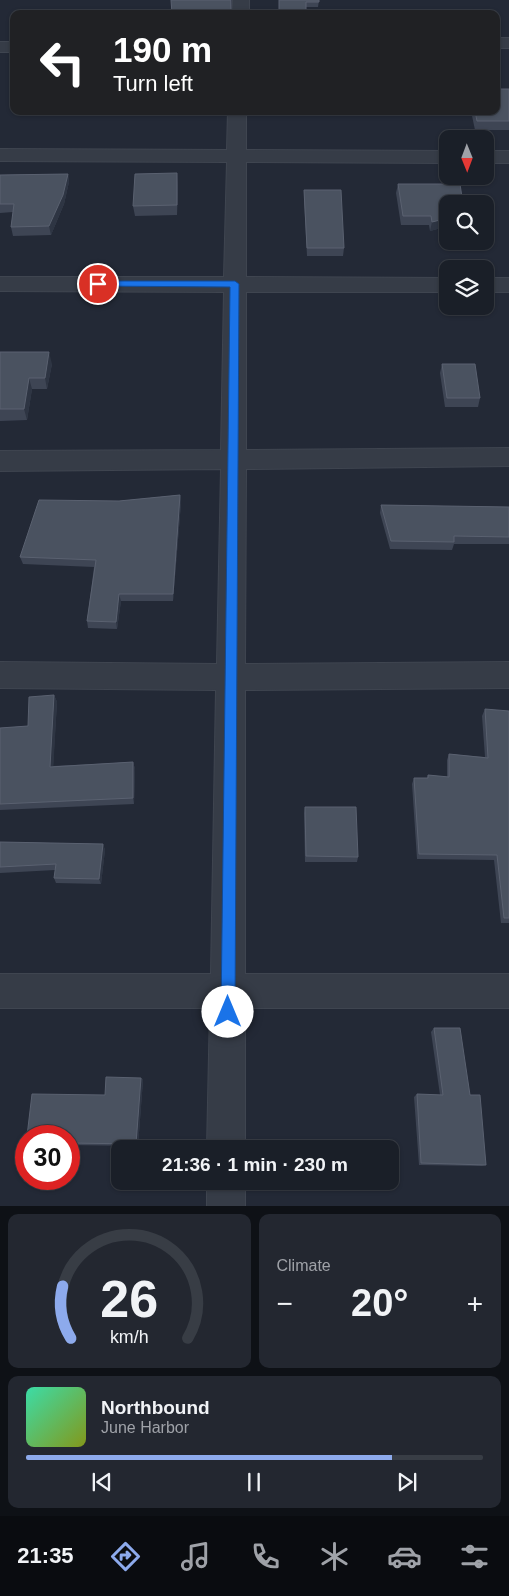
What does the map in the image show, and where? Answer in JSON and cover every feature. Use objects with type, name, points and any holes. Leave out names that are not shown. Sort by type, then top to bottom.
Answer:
[{"type":"street","points":[[226,1140],[237,115]]},
{"type":"street","points":[[0,155],[439,157]]},
{"type":"street","points":[[494,157],[509,157]]},
{"type":"street","points":[[0,284],[439,285]]},
{"type":"street","points":[[494,285],[509,285]]},
{"type":"street","points":[[0,461],[509,457]]},
{"type":"street","points":[[0,675],[232,677],[509,674]]},
{"type":"street","points":[[0,991],[509,991]]},
{"type":"street","points":[[226,1190],[226,1206]]},
{"type":"building","points":[[171,0],[231,0],[231,10],[172,10]]},
{"type":"building","points":[[279,0],[319,0],[319,2],[306,2],[306,10],[279,10]]},
{"type":"building","points":[[500,89],[509,89],[509,121],[477,121],[476,115],[500,115]]},
{"type":"building","points":[[177,173],[177,205],[133,206],[135,174]]},
{"type":"building","points":[[68,174],[63,195],[49,226],[11,227],[14,204],[0,204],[0,175]]},
{"type":"building","points":[[398,184],[460,185],[462,195],[439,195],[439,220],[432,222],[431,216],[403,216]]},
{"type":"building","points":[[304,190],[341,190],[344,248],[307,248]]},
{"type":"building","points":[[0,352],[49,352],[45,378],[29,378],[24,409],[0,409]]},
{"type":"building","points":[[442,364],[475,364],[480,398],[447,398]]},
{"type":"building","points":[[180,495],[173,594],[119,594],[116,622],[87,621],[96,560],[20,557],[39,500],[119,501]]},
{"type":"building","points":[[381,505],[509,507],[509,537],[454,536],[454,542],[391,541]]},
{"type":"building","points":[[54,695],[50,767],[133,762],[133,798],[0,804],[0,728],[28,726],[29,697]]},
{"type":"building","points":[[485,709],[509,711],[509,918],[504,918],[497,855],[419,854],[414,778],[428,778],[428,775],[449,777],[449,754],[488,758]]},
{"type":"building","points":[[305,807],[356,807],[358,857],[306,856]]},
{"type":"building","points":[[0,842],[103,844],[99,879],[54,878],[56,864],[0,867]]},
{"type":"building","points":[[434,1028],[460,1028],[470,1095],[480,1095],[486,1165],[421,1163],[417,1094],[443,1095]]},
{"type":"building","points":[[106,1077],[141,1078],[136,1140],[111,1140],[111,1144],[80,1143],[80,1125],[28,1125],[32,1094],[105,1095]]},
{"type":"route","points":[[98,284],[235,284],[228,1012]]}]
